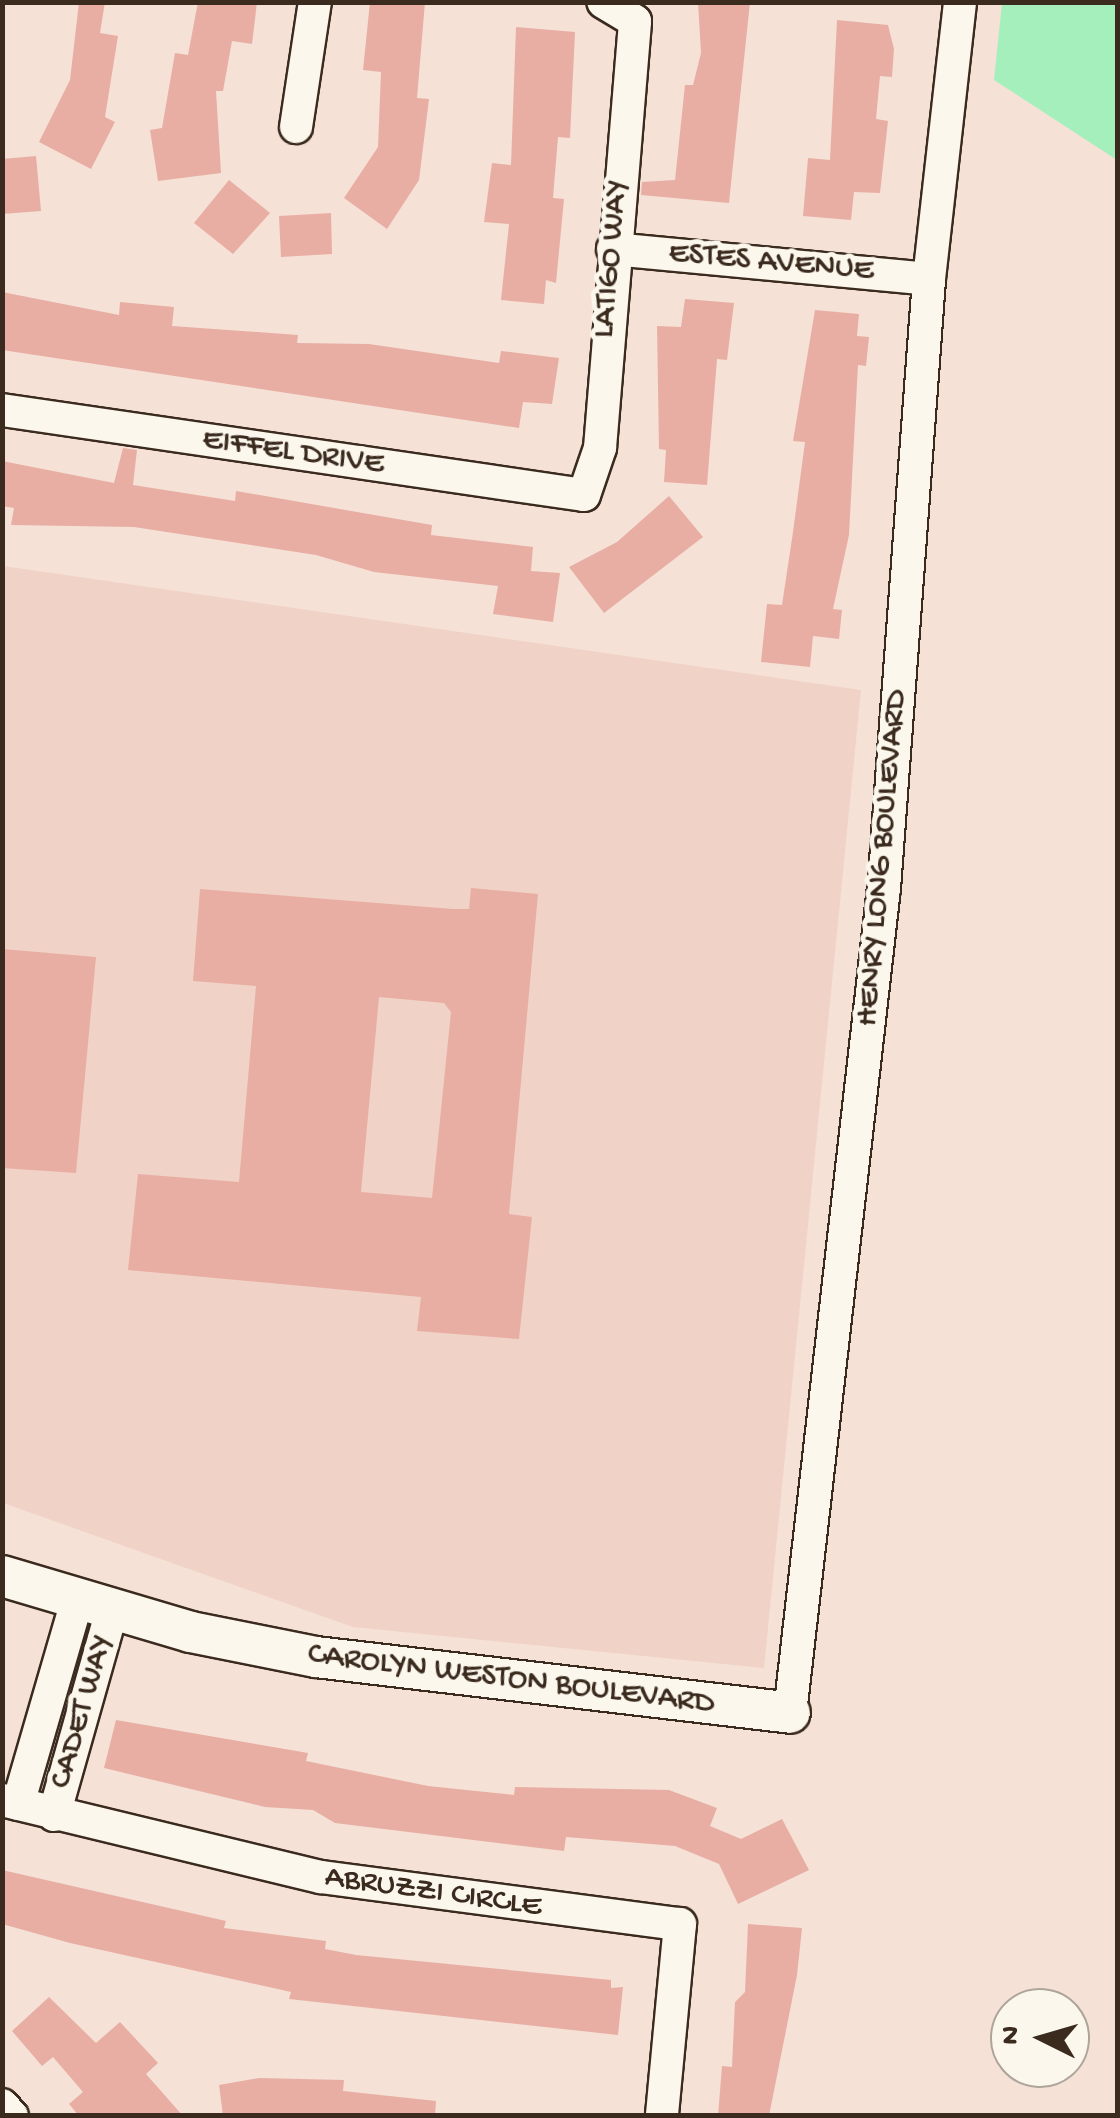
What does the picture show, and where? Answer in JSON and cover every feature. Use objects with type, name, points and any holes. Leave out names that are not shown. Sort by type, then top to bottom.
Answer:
[{"type":"street","points":[[296,127],[316,2]]},
{"type":"street","name":"LATIGO WAY","points":[[584,494],[600,448],[634,22],[602,2]]},
{"type":"street","name":"HENRY LONG BOULEVARD","points":[[790,1713],[884,888],[929,279],[960,2]]},
{"type":"street","name":"ESTES AVENUE","points":[[613,248],[929,279]]},
{"type":"street","name":"EIFFEL DRIVE","points":[[2,410],[584,494]]},
{"type":"street","name":"CAROLYN WESTON BOULEVARD","points":[[2,1576],[95,1605],[418,1675],[790,1713]]},
{"type":"street","name":"CADET WAY","points":[[10,1802],[95,1605]]},
{"type":"street","name":"CADET WAY","points":[[54,1814],[95,1605]]},
{"type":"street","name":"ABRUZZI CIRCLE","points":[[10,1802],[321,1877],[680,1924],[662,2116]]},
{"type":"street","points":[[2,2105],[12,2116]]},
{"type":"shaded area","points":[[3,566],[861,690],[764,1668],[353,1627],[3,1503]]},
{"type":"green space","points":[[1002,3],[1117,3],[1117,160],[994,80]]},
{"type":"building","points":[[79,2],[105,2],[100,33],[118,36],[105,117],[115,122],[91,169],[39,142],[70,80]]},
{"type":"building","points":[[198,2],[257,2],[252,44],[232,41],[223,91],[216,91],[221,173],[158,181],[150,130],[162,128],[175,53],[188,55]]},
{"type":"building","points":[[370,2],[425,2],[417,98],[429,99],[419,180],[387,229],[344,198],[378,147],[381,72],[363,70]]},
{"type":"building","points":[[698,2],[750,2],[729,203],[641,195],[642,182],[675,180],[685,85],[693,85],[701,53]]},
{"type":"building","points":[[837,20],[888,25],[894,49],[892,77],[880,76],[876,119],[888,121],[880,193],[854,192],[851,220],[803,216],[808,158],[830,160]]},
{"type":"building","points":[[516,27],[575,32],[570,138],[558,137],[553,198],[564,199],[556,283],[546,280],[544,304],[501,300],[509,224],[484,222],[492,163],[511,165]]},
{"type":"building","points":[[36,156],[41,211],[2,214],[2,159]]},
{"type":"building","points":[[229,180],[270,213],[233,254],[194,223]]},
{"type":"building","points":[[331,213],[332,254],[281,257],[279,216]]},
{"type":"building","points":[[2,292],[119,315],[120,302],[174,307],[172,326],[298,335],[297,343],[369,344],[499,363],[501,351],[559,358],[552,404],[523,402],[519,428],[2,350]]},
{"type":"building","points":[[685,299],[734,303],[727,360],[717,359],[707,485],[664,482],[666,450],[659,449],[657,326],[681,327]]},
{"type":"building","points":[[815,310],[859,314],[857,336],[869,337],[866,366],[858,365],[849,535],[833,609],[842,610],[839,639],[813,636],[810,667],[761,662],[767,604],[782,605],[805,442],[793,441]]},
{"type":"building","points":[[123,448],[137,450],[133,485],[235,501],[236,491],[432,525],[431,535],[533,547],[531,571],[560,573],[553,622],[493,614],[498,586],[374,572],[316,555],[134,527],[11,525],[14,508],[2,506],[2,461],[114,483]]},
{"type":"building","points":[[669,496],[703,537],[604,613],[569,567],[617,542]]},
{"type":"building","points":[[471,888],[538,894],[509,1214],[532,1217],[519,1339],[417,1331],[421,1297],[128,1270],[138,1174],[239,1182],[256,986],[193,981],[200,889],[469,909]],"holes":[[[379,997],[444,1003],[451,1012],[432,1198],[361,1192]]]},
{"type":"building","points":[[2,949],[96,957],[76,1173],[2,1168]]},
{"type":"building","points":[[116,1720],[308,1753],[306,1761],[428,1786],[514,1795],[515,1787],[669,1790],[717,1808],[710,1826],[741,1839],[782,1819],[809,1870],[738,1904],[719,1864],[675,1846],[566,1837],[564,1851],[335,1823],[313,1810],[265,1807],[104,1768]]},
{"type":"building","points":[[2,1870],[226,1921],[224,1928],[326,1941],[325,1949],[356,1955],[611,1980],[611,1988],[623,1987],[618,2035],[289,1999],[291,1992],[70,1943],[2,1924]]},
{"type":"building","points":[[748,1924],[802,1928],[797,1975],[769,2116],[718,2116],[722,2066],[732,2067],[735,2002],[745,1992]]},
{"type":"building","points":[[49,1997],[96,2043],[120,2022],[158,2063],[146,2074],[183,2116],[79,2116],[69,2104],[83,2092],[53,2057],[42,2066],[12,2031]]},
{"type":"building","points":[[259,2078],[344,2080],[343,2091],[436,2101],[435,2116],[223,2116],[219,2085]]}]
